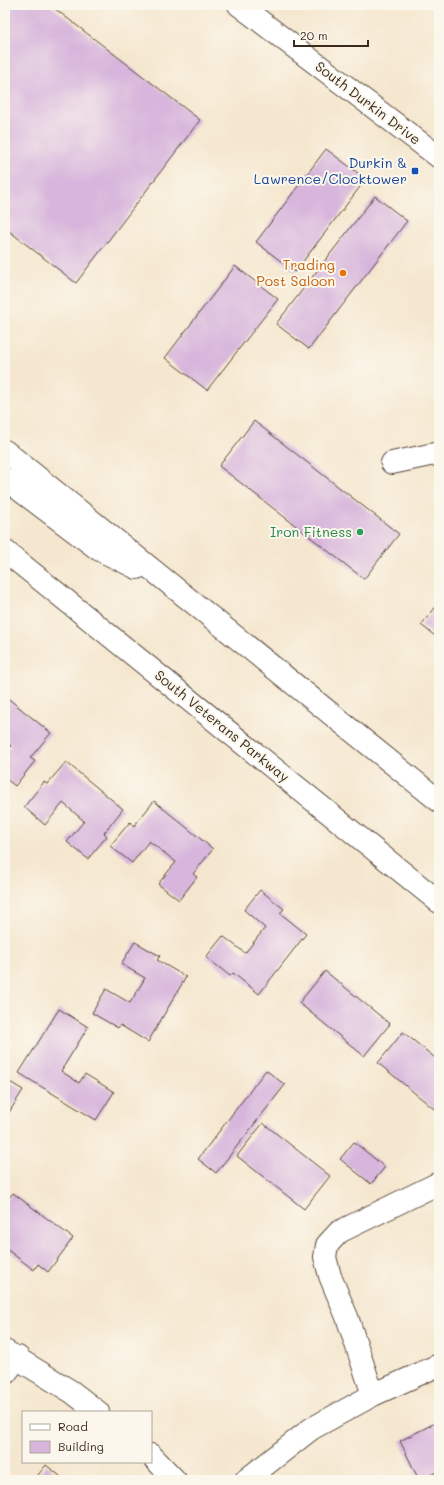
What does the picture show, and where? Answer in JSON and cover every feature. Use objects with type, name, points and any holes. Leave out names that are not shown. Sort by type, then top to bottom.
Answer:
[{"type":"main road","name":"South Durkin Drive","points":[[239,5],[439,157]]},
{"type":"main road","points":[[5,451],[439,801]]},
{"type":"main road","points":[[392,463],[439,453]]},
{"type":"main road","points":[[5,479],[98,549],[170,584]]},
{"type":"main road","name":"South Veterans Parkway","points":[[5,551],[439,902]]},
{"type":"main road","points":[[373,1395],[347,1317],[330,1276],[325,1257],[327,1245],[339,1232],[439,1183]]},
{"type":"main road","points":[[5,1374],[12,1354],[72,1392],[97,1411]]},
{"type":"main road","points":[[246,1480],[311,1429],[373,1395],[439,1365]]},
{"type":"main road","points":[[152,1456],[175,1480]]},
{"type":"building","points":[[5,5],[50,5],[200,120],[76,283],[5,228]]},
{"type":"building","points":[[326,149],[366,179],[295,272],[256,242]]},
{"type":"building","points":[[375,196],[407,221],[309,349],[276,324]]},
{"type":"building","points":[[235,266],[278,299],[207,390],[165,358]]},
{"type":"building","points":[[254,421],[399,534],[364,579],[219,466]]},
{"type":"building","points":[[439,603],[439,639],[421,625]]},
{"type":"building","points":[[5,696],[51,733],[30,758],[35,761],[15,786],[5,778],[5,752],[11,746],[5,741]]},
{"type":"building","points":[[66,762],[123,809],[104,833],[107,836],[88,859],[67,842],[84,821],[63,803],[45,825],[24,807],[44,782],[47,784]]},
{"type":"building","points":[[154,801],[213,849],[193,874],[197,877],[179,900],[158,884],[176,862],[149,841],[132,863],[110,846],[130,822],[134,826]]},
{"type":"building","points":[[260,890],[284,909],[280,913],[306,934],[259,994],[233,973],[230,976],[206,957],[223,936],[245,953],[265,928],[244,910]]},
{"type":"building","points":[[135,942],[160,956],[157,960],[186,977],[148,1042],[120,1025],[118,1028],[92,1013],[106,989],[130,1003],[145,978],[121,964]]},
{"type":"building","points":[[325,971],[390,1024],[364,1056],[299,1003]]},
{"type":"building","points":[[59,1009],[88,1027],[61,1071],[79,1083],[85,1074],[114,1092],[96,1120],[19,1073]]},
{"type":"building","points":[[403,1032],[439,1061],[439,1113],[378,1063]]},
{"type":"building","points":[[266,1070],[285,1085],[216,1173],[198,1159]]},
{"type":"building","points":[[5,1079],[23,1090],[5,1119]]},
{"type":"building","points":[[263,1123],[330,1176],[304,1209],[237,1156]]},
{"type":"building","points":[[354,1142],[385,1167],[371,1184],[340,1159]]},
{"type":"building","points":[[13,1193],[73,1238],[48,1272],[38,1264],[34,1270],[5,1248],[5,1203]]},
{"type":"building","points":[[439,1421],[439,1471],[419,1480],[400,1441]]},
{"type":"building","points":[[46,1465],[65,1480],[34,1480]]},
{"type":"place","name":"Durkin & Lawrence/Clocktower","points":[[415,171]]},
{"type":"place","name":"Trading Post Saloon","points":[[343,273]]},
{"type":"place","name":"Iron Fitness","points":[[360,532]]}]
